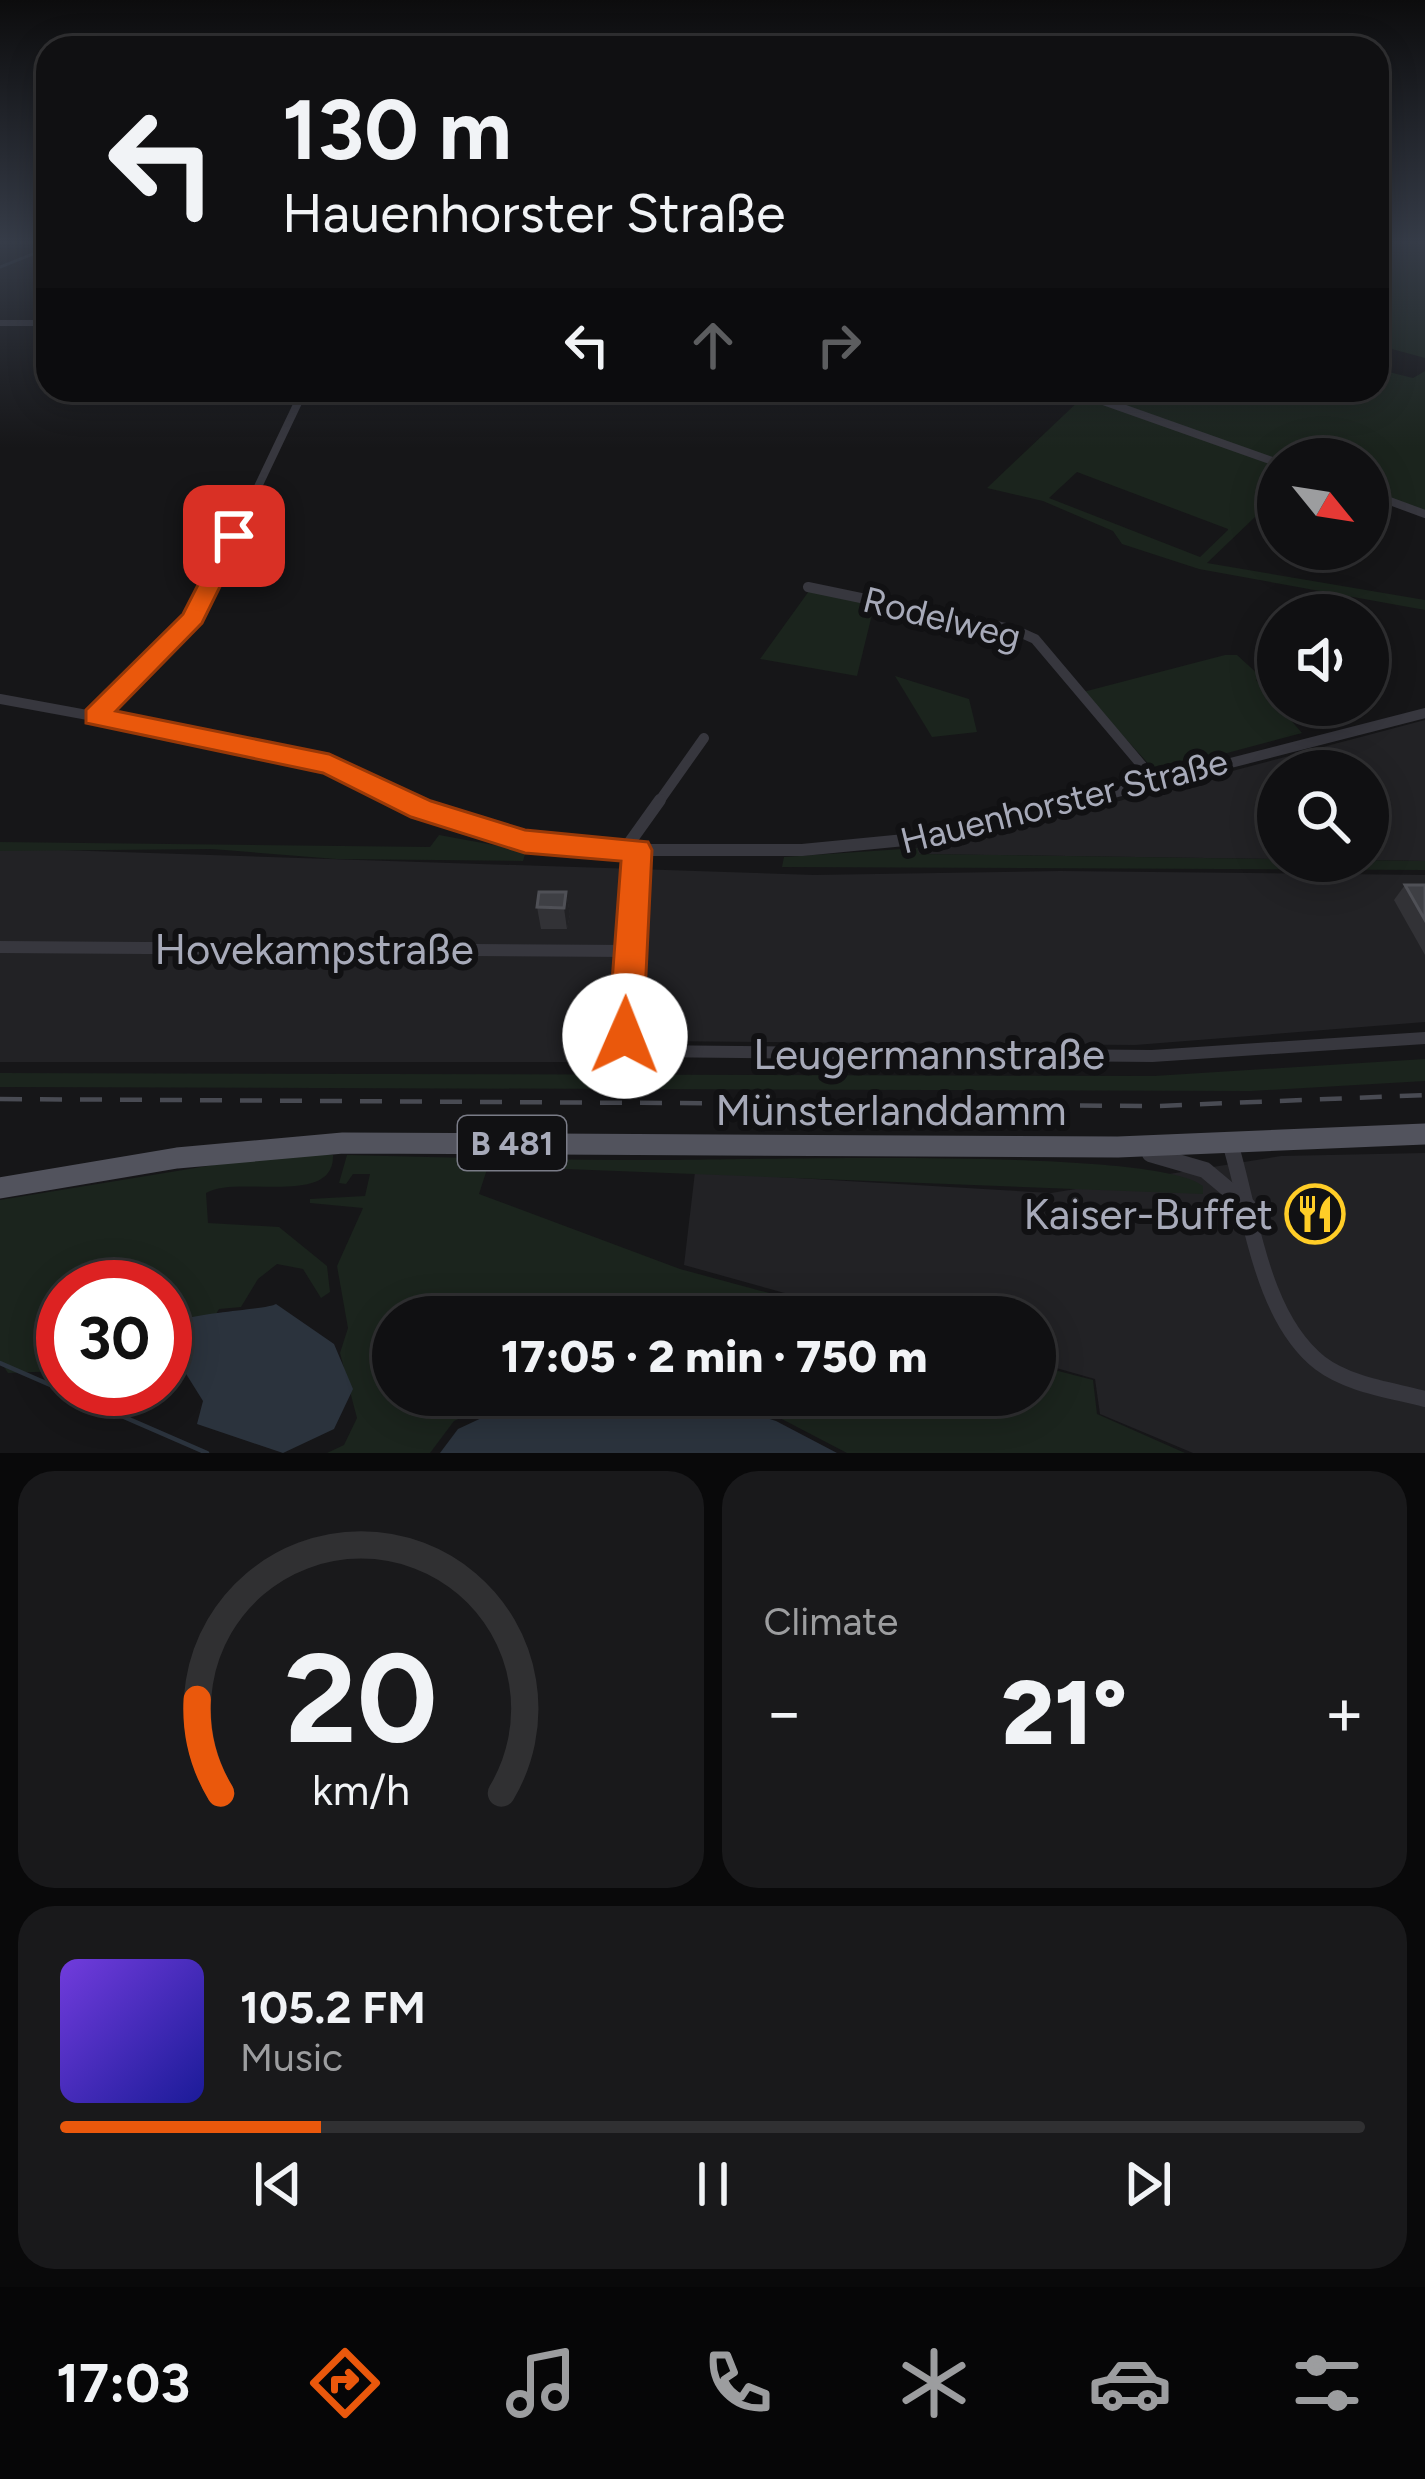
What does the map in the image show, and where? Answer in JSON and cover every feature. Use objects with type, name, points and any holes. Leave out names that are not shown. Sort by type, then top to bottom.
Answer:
[{"type":"main road","name":"Münsterlanddamm","points":[[0,1188],[177,1158],[343,1142],[1118,1147],[1425,1135]]},
{"type":"street","points":[[0,322],[36,323]]},
{"type":"street","points":[[95,716],[201,606],[298,402]]},
{"type":"street","points":[[1106,402],[1257,456]]},
{"type":"street","points":[[1389,501],[1425,514]]},
{"type":"street","name":"Rodelweg","points":[[808,587],[1015,630],[1035,639],[1155,781]]},
{"type":"street","name":"Hauenhorster Straße","points":[[0,699],[329,764],[421,809],[489,832],[544,844],[631,850],[896,844],[995,826],[1425,713]]},
{"type":"street","points":[[631,850],[704,738]]},
{"type":"street","name":"Leugermannstraße","points":[[631,850],[623,1028],[629,1043],[644,1051],[1152,1056],[1425,1038]]},
{"type":"street","name":"Hovekampstraße","points":[[0,947],[628,951]]},
{"type":"street","points":[[1230,1143],[1283,1314],[1308,1354],[1347,1377],[1425,1399]]},
{"type":"street","points":[[1118,1147],[1205,1170],[1253,1211]]},
{"type":"shaded area","points":[[1389,312],[1425,312],[1425,358],[1389,348]]},
{"type":"shaded area","points":[[1425,371],[1425,513],[1389,499],[1389,438],[1257,438],[1257,515],[1207,563],[1425,600],[1425,610],[1389,603],[1389,594],[1337,594],[1199,569],[1122,544],[1113,531],[1043,501],[987,488],[1078,402],[1389,402],[1389,372],[1413,378]],"holes":[[[1077,472],[1228,529],[1200,557],[1049,498]]]},
{"type":"shaded area","points":[[809,591],[875,602],[857,676],[760,659]]},
{"type":"shaded area","points":[[1237,655],[1257,673],[1257,726],[1296,726],[1302,733],[1156,772],[1083,692]]},
{"type":"shaded area","points":[[895,676],[969,699],[977,732],[932,737]]},
{"type":"shaded area","points":[[1425,720],[1425,861],[1389,860],[1389,750],[1312,750]]},
{"type":"shaded area","points":[[1257,764],[1257,859],[918,854],[917,848],[1036,823]]},
{"type":"shaded area","points":[[439,835],[526,851],[523,861],[336,859],[212,849],[0,851],[0,842],[430,847]]},
{"type":"shaded area","points":[[0,848],[814,875],[1257,873],[1257,882],[1389,882],[1389,875],[1425,875],[1425,1022],[1135,1045],[648,1041],[590,1062],[0,1062]]},
{"type":"shaded area","points":[[917,848],[919,854],[1257,859],[1257,869],[782,867],[784,857]]},
{"type":"shaded area","points":[[1389,861],[1425,861],[1425,870],[1389,870]]},
{"type":"shaded area","points":[[1425,1059],[1425,1081],[1251,1091],[0,1087],[0,1073],[1154,1076]]},
{"type":"shaded area","points":[[287,1153],[333,1155],[329,1171],[318,1181],[206,1193],[208,1223],[279,1227],[327,1266],[330,1292],[321,1298],[303,1269],[277,1264],[258,1279],[241,1307],[219,1309],[192,1356],[192,1260],[36,1260],[36,1372],[8,1373],[0,1361],[0,1200]]},
{"type":"shaded area","points":[[1425,1153],[1425,1453],[1193,1453],[1100,1414],[1095,1379],[1056,1368],[1056,1296],[795,1296],[684,1265],[695,1172],[1051,1193],[1281,1156]]},
{"type":"shaded area","points":[[347,1155],[587,1160],[949,1158],[1111,1165],[1170,1174],[1203,1186],[1203,1194],[488,1166],[479,1194],[680,1269],[780,1296],[372,1296],[372,1416],[465,1416],[454,1421],[430,1453],[327,1453],[344,1445],[357,1418],[340,1353],[348,1328],[337,1266],[363,1208],[310,1203],[310,1199],[365,1196],[370,1174],[353,1174],[346,1184],[339,1183]]},
{"type":"shaded area","points":[[276,1304],[334,1344],[353,1389],[334,1429],[283,1453],[197,1424],[203,1401],[192,1383],[192,1317]]},
{"type":"shaded area","points":[[1056,1370],[1093,1380],[1097,1414],[1185,1453],[847,1453],[776,1416],[1056,1416]]},
{"type":"shaded area","points":[[486,1416],[760,1416],[837,1453],[440,1453],[458,1429]]},
{"type":"building","points":[[1405,885],[1425,885],[1425,920]]},
{"type":"building","points":[[539,892],[566,892],[564,908],[537,907]]},
{"type":"waterway","points":[[0,1363],[207,1453]]},
{"type":"railway","points":[[0,1099],[1157,1106],[1425,1095]]},
{"type":"place","name":"Kaiser-Buffet","points":[[1315,1214]]},
{"type":"route","points":[[234,536],[193,618],[95,716],[329,764],[421,809],[525,842],[637,850],[625,1036]]}]
